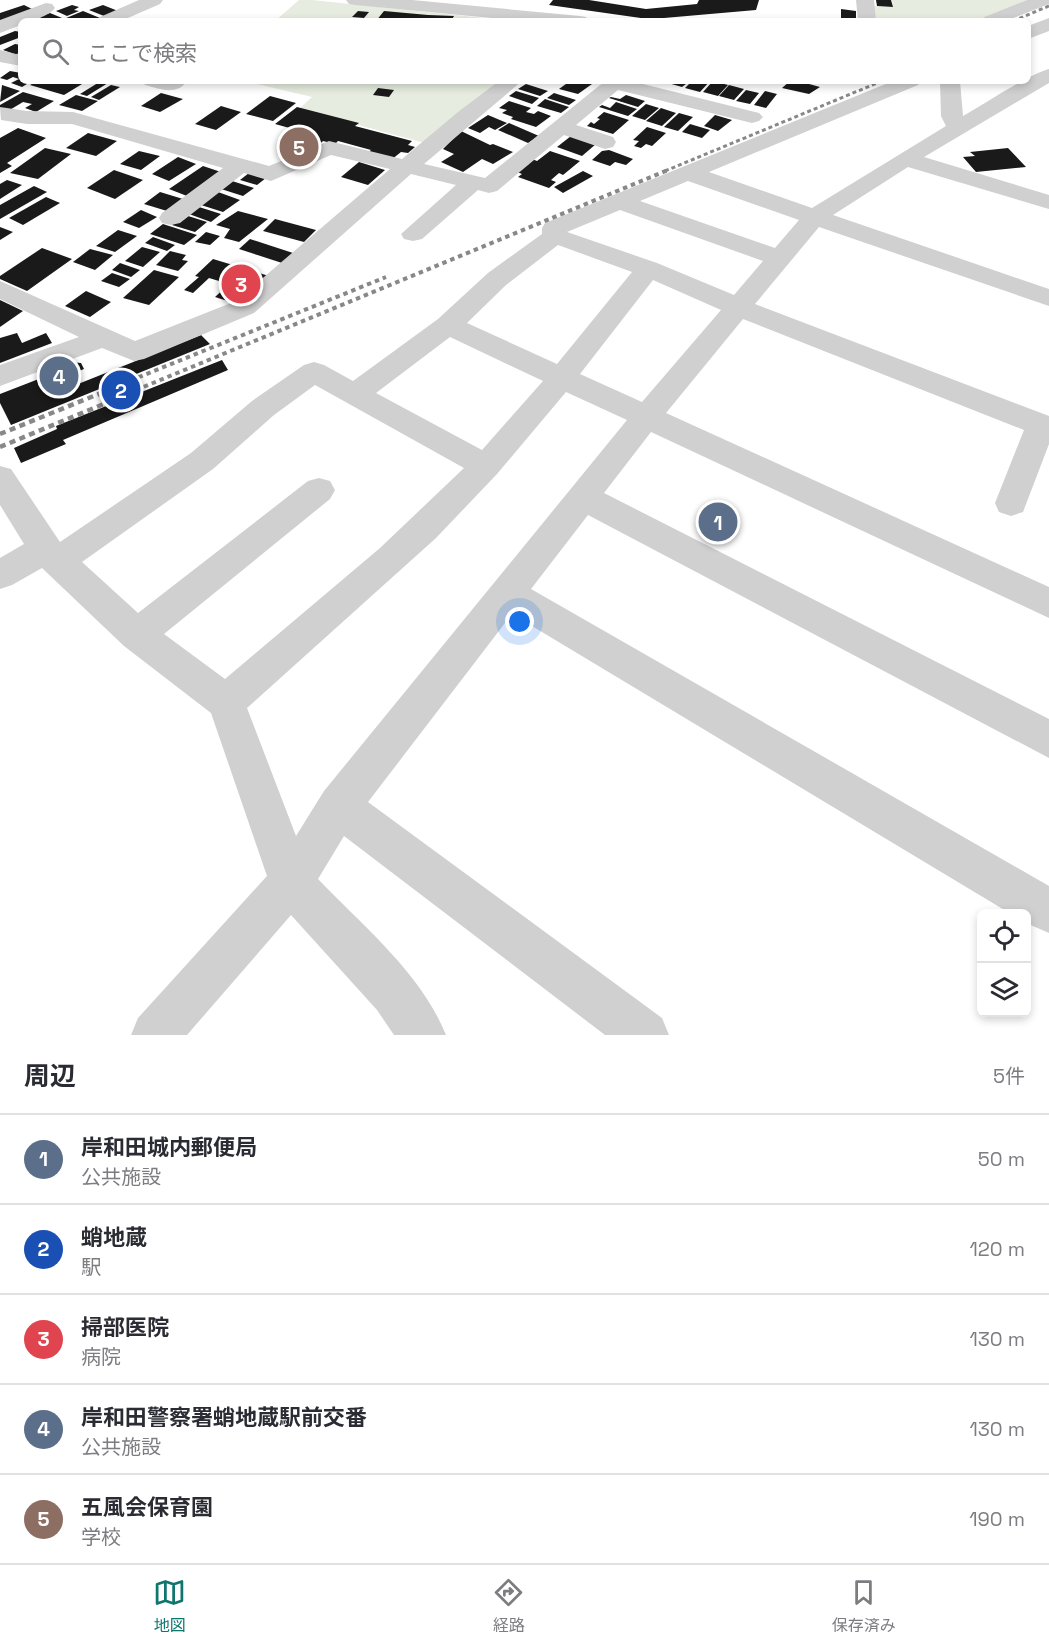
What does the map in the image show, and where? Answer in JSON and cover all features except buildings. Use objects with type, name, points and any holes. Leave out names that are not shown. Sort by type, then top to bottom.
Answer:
[{"type":"street","points":[[107,12],[127,12],[154,0]]},
{"type":"street","points":[[355,0],[509,6],[566,18]]},
{"type":"street","points":[[865,0],[867,18]]},
{"type":"street","points":[[998,18],[1043,0]]},
{"type":"street","points":[[18,18],[47,4]]},
{"type":"street","points":[[0,27],[18,18]]},
{"type":"street","points":[[1031,32],[1049,24]]},
{"type":"street","points":[[155,1035],[291,882],[339,806],[647,416],[740,308],[814,217],[905,159],[1049,75]]},
{"type":"street","points":[[0,289],[134,352],[245,307],[465,117],[508,84]]},
{"type":"street","points":[[0,113],[14,118],[49,116],[73,118],[271,174],[329,148],[489,186],[614,84]]},
{"type":"street","points":[[624,84],[752,117]]},
{"type":"street","points":[[555,236],[554,228],[904,84]]},
{"type":"street","points":[[950,84],[952,116],[957,128]]},
{"type":"street","points":[[561,127],[604,142]]},
{"type":"street","points":[[905,159],[1049,202]]},
{"type":"street","points":[[171,218],[241,165]]},
{"type":"street","points":[[688,173],[1049,298]]},
{"type":"street","points":[[413,234],[472,183]]},
{"type":"street","points":[[618,201],[780,258]]},
{"type":"street","points":[[555,236],[648,268],[740,308],[1045,427],[1011,503]]},
{"type":"street","points":[[355,394],[448,325],[497,279],[555,236]]},
{"type":"street","points":[[226,702],[406,547],[486,466],[648,268]]},
{"type":"street","points":[[448,325],[1049,603]]},
{"type":"street","points":[[0,376],[103,338]]},
{"type":"street","points":[[0,574],[52,555],[202,461],[263,408],[314,372],[486,466]]},
{"type":"street","points":[[0,478],[52,555],[137,635],[226,702],[291,882],[394,993],[422,1035]]},
{"type":"street","points":[[137,635],[319,490]]},
{"type":"street","points":[[584,497],[1049,739]]},
{"type":"street","points":[[508,594],[1049,911]]},
{"type":"street","points":[[339,806],[645,1035]]},
{"type":"shaded area","points":[[299,0],[312,0],[484,18],[278,18]]},
{"type":"shaded area","points":[[892,0],[1027,0],[982,18],[872,18],[871,6],[893,7]]},
{"type":"shaded area","points":[[258,84],[500,84],[425,143],[299,109],[312,97]]},
{"type":"railway","points":[[1020,18],[1049,6]]},
{"type":"railway","points":[[665,171],[875,84]]},
{"type":"railway","points":[[136,390],[668,170]]},
{"type":"railway","points":[[107,390],[386,277]]},
{"type":"railway","points":[[0,434],[111,389]]},
{"type":"railway","points":[[0,447],[140,389]]},
{"type":"place","name":"五風会保育園","points":[[299,147]]},
{"type":"place","name":"掃部医院","points":[[241,284]]},
{"type":"place","name":"岸和田警察署蛸地蔵駅前交番","points":[[59,376]]},
{"type":"place","name":"蛸地蔵","points":[[121,390]]},
{"type":"place","name":"岸和田城内郵便局","points":[[718,522]]}]
